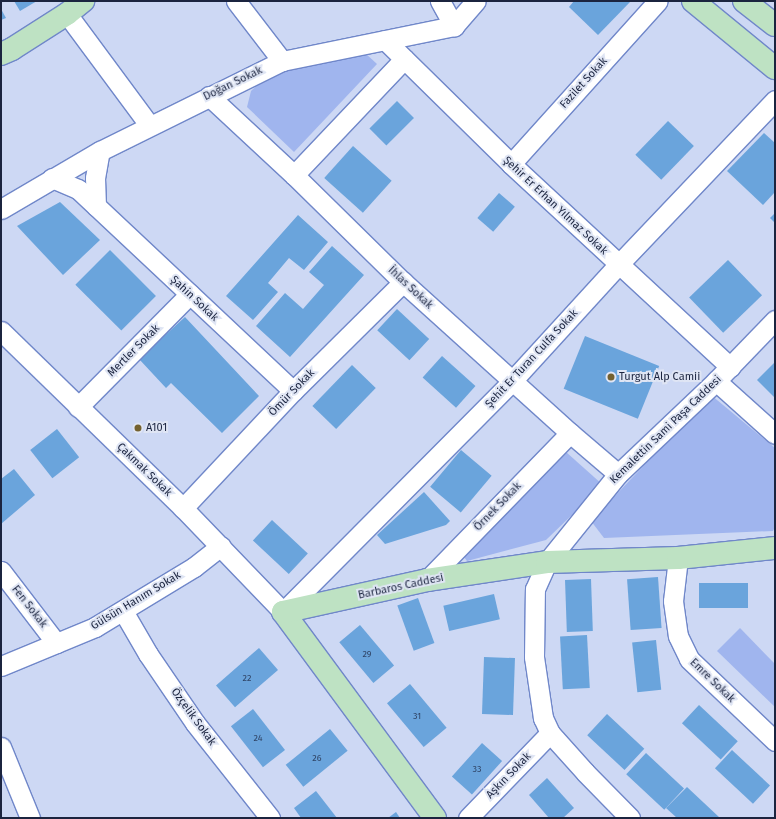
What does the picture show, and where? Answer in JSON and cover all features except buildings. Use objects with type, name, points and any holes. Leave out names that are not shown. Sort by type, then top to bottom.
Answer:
[{"type":"main road","points":[[693,1],[775,68]]},
{"type":"main road","points":[[744,1],[775,25]]},
{"type":"main road","points":[[1,54],[12,49],[75,8]]},
{"type":"main road","name":"Barbaros Caddesi","points":[[283,612],[427,580],[547,562],[678,558],[775,548]]},
{"type":"main road","points":[[283,612],[435,818]]},
{"type":"street","points":[[236,1],[282,61]]},
{"type":"street","points":[[440,1],[454,26],[476,1]]},
{"type":"street","name":"Fazilet Sokak","points":[[510,164],[658,1]]},
{"type":"street","points":[[75,8],[149,125]]},
{"type":"street","name":"Doğan Sokak","points":[[1,208],[100,151],[149,125],[282,61],[454,26]]},
{"type":"street","name":"Şehir Er Erhan Yılmaz Sokak","points":[[385,40],[510,164],[730,367]]},
{"type":"street","points":[[294,175],[404,59]]},
{"type":"street","name":"İhlas Sokak","points":[[209,96],[294,175],[403,282],[570,433],[618,474]]},
{"type":"street","name":"Şehit Er Turan Culfa Sokak","points":[[283,612],[512,381],[618,265],[775,100]]},
{"type":"street","points":[[96,206],[95,178],[100,151]]},
{"type":"street","name":"Şahin Sokak","points":[[52,178],[78,189],[293,391]]},
{"type":"street","name":"Ömür Sokak","points":[[184,508],[293,391],[403,282]]},
{"type":"street","name":"Mertler Sokak","points":[[78,407],[190,294]]},
{"type":"street","name":"Kemalettin Sami Paşa Caddesi","points":[[630,818],[585,772],[550,733],[543,718],[534,657],[535,590],[547,562],[618,474],[716,381],[775,320]]},
{"type":"street","name":"Çakmak Sokak","points":[[1,331],[9,349],[78,407],[184,508],[222,546],[283,612]]},
{"type":"street","points":[[716,381],[775,434]]},
{"type":"street","name":"Örnek Sokak","points":[[427,580],[570,433]]},
{"type":"street","name":"Gülsün Hanım Sokak","points":[[1,666],[95,627],[194,567],[222,546]]},
{"type":"street","name":"Emre Sokak","points":[[678,558],[673,601],[678,636],[689,659],[775,741]]},
{"type":"street","name":"Fen Sokak","points":[[1,571],[56,643]]},
{"type":"street","name":"Özçelik Sokak","points":[[123,611],[148,654],[195,723],[270,818]]},
{"type":"street","name":"Aşkın Sokak","points":[[468,818],[550,733]]},
{"type":"street","points":[[1,747],[30,818]]},
{"type":"shaded area","points":[[364,52],[377,64],[294,152],[247,107],[251,91],[269,74]]},
{"type":"shaded area","points":[[711,395],[775,448],[775,527],[773,531],[604,538],[591,521]]},
{"type":"shaded area","points":[[566,452],[603,485],[546,540],[467,561],[464,557]]},
{"type":"shaded area","points":[[740,628],[775,664],[775,707],[717,651]]},
{"type":"place","name":"Turgut Alp Camii","points":[[611,377]]},
{"type":"place","name":"A101","points":[[138,428]]}]
